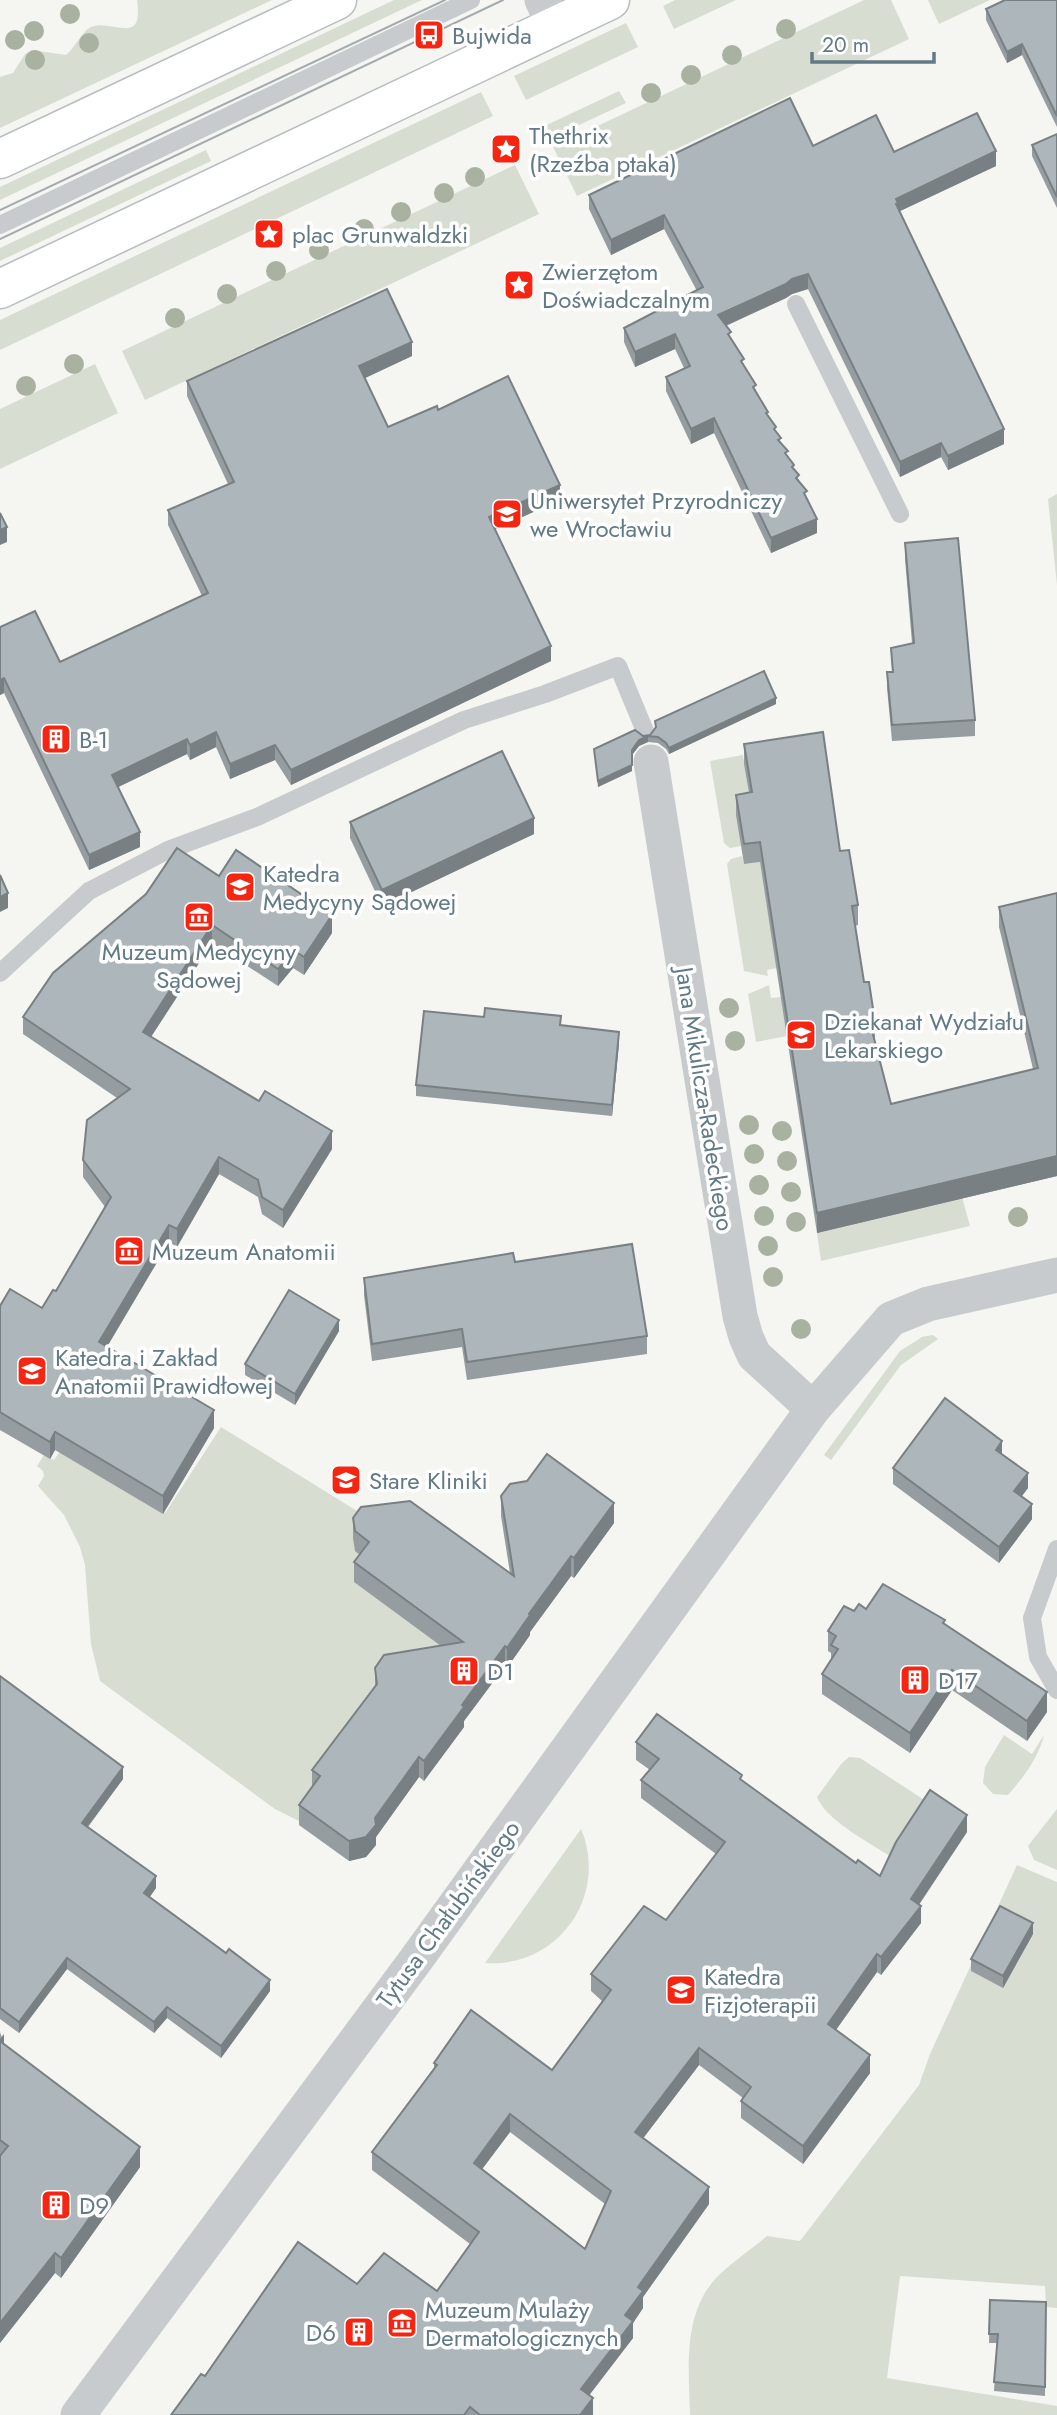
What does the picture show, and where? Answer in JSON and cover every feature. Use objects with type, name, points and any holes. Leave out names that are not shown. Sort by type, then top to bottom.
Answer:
[{"type":"main road","points":[[0,159],[337,0]]},
{"type":"main road","points":[[0,289],[548,13],[610,0]]},
{"type":"street","name":"Jana Mikulicza-Radeckiego","points":[[648,746],[740,1316],[754,1355],[813,1409]]},
{"type":"street","name":"Tytusa Chałubińskiego","points":[[78,2415],[415,1961],[813,1409],[891,1319],[928,1304],[1057,1275]]},
{"type":"lane","points":[[0,225],[471,0]]},
{"type":"lane","points":[[796,304],[900,514]]},
{"type":"lane","points":[[0,973],[89,891],[168,850],[257,817],[464,720],[545,694],[618,666],[648,746]]},
{"type":"lane","points":[[1057,1549],[1032,1618],[1038,1657],[1057,1690]]},
{"type":"shaded area","points":[[137,0],[272,0],[0,128],[0,77],[13,73],[25,54],[32,50],[66,55],[91,27],[131,27],[136,23],[138,15]]},
{"type":"shaded area","points":[[394,0],[422,0],[0,200],[0,187]]},
{"type":"shaded area","points":[[675,0],[736,0],[674,29],[663,6]]},
{"type":"shaded area","points":[[864,0],[891,0],[909,39],[577,196],[553,147]]},
{"type":"shaded area","points":[[928,0],[990,0],[939,24]]},
{"type":"shaded area","points":[[626,23],[638,47],[526,100],[514,76]]},
{"type":"shaded area","points":[[619,91],[626,103],[541,143],[534,131]]},
{"type":"shaded area","points":[[481,92],[493,116],[0,350],[0,320]]},
{"type":"shaded area","points":[[206,150],[211,161],[0,261],[0,248]]},
{"type":"shaded area","points":[[515,165],[539,214],[145,400],[122,351]]},
{"type":"shaded area","points":[[95,364],[118,413],[0,469],[0,409]]},
{"type":"shaded area","points":[[1057,494],[1057,585],[1048,499]]},
{"type":"shaded area","points":[[743,755],[752,812],[741,846],[730,848],[724,843],[710,761]]},
{"type":"shaded area","points":[[742,856],[744,864],[760,862],[777,968],[767,970],[768,976],[744,971],[727,864],[731,859]]},
{"type":"shaded area","points":[[769,985],[771,998],[781,997],[787,1036],[756,1042],[748,994]]},
{"type":"shaded area","points":[[962,1197],[970,1226],[821,1261],[817,1233]]},
{"type":"shaded area","points":[[933,1335],[938,1339],[901,1365],[831,1460],[824,1455],[900,1351],[922,1337]]},
{"type":"shaded area","points":[[221,1427],[375,1522],[452,1640],[301,1822],[275,1809],[100,1681],[91,1644],[85,1565],[80,1547],[64,1515],[38,1486],[44,1476],[37,1466],[44,1455],[54,1460],[61,1450],[165,1513]]},
{"type":"shaded area","points":[[1004,1735],[1032,1754],[1044,1735],[1030,1767],[1008,1795],[993,1794],[983,1783],[985,1767]]},
{"type":"shaded area","points":[[849,1757],[860,1758],[932,1805],[896,1860],[840,1824],[817,1797]]},
{"type":"shaded area","points":[[1057,1809],[1057,1870],[1034,1860],[1028,1846]]},
{"type":"shaded area","points":[[581,1829],[588,1854],[588,1879],[582,1902],[571,1923],[555,1940],[535,1954],[511,1961],[485,1963]]},
{"type":"shaded area","points":[[1017,1865],[1057,1882],[1057,2308],[1046,2307],[1045,2286],[900,2276],[887,2378],[1057,2406],[1057,2415],[690,2415],[690,2343],[697,2309],[705,2293],[722,2272],[767,2236],[800,2241],[919,2085],[930,2054]]},
{"type":"building","points":[[1005,0],[1057,0],[1057,116],[1022,44],[1007,52],[986,9]]},
{"type":"building","points":[[790,98],[813,146],[876,115],[894,152],[977,113],[996,151],[896,199],[896,204],[1004,429],[948,456],[941,443],[900,462],[808,274],[792,279],[718,315],[731,332],[728,334],[744,359],[741,361],[756,385],[753,387],[768,412],[766,413],[776,427],[774,429],[781,438],[778,440],[788,451],[785,453],[799,475],[796,478],[807,491],[804,493],[817,519],[771,538],[714,418],[691,429],[666,377],[690,366],[675,334],[635,352],[624,328],[703,287],[664,215],[611,240],[589,195]]},
{"type":"building","points":[[1057,134],[1057,197],[1032,145]]},
{"type":"building","points":[[387,289],[412,342],[359,366],[388,427],[437,406],[438,410],[508,376],[560,485],[489,517],[551,646],[291,770],[275,745],[230,764],[216,732],[190,745],[187,739],[112,775],[140,832],[89,855],[4,678],[0,680],[0,627],[35,611],[60,662],[208,593],[168,510],[234,482],[187,381]]},
{"type":"building","points":[[0,513],[7,527],[0,530]]},
{"type":"building","points":[[958,538],[975,720],[892,725],[887,672],[893,672],[891,648],[914,643],[905,543]]},
{"type":"building","points":[[764,671],[776,698],[669,748],[658,737],[648,736],[639,740],[632,750],[632,765],[598,781],[594,749],[635,730],[643,736],[650,735],[656,727],[655,721]]},
{"type":"building","points":[[823,732],[840,851],[849,850],[858,905],[852,906],[864,982],[869,982],[875,1022],[870,1023],[891,1104],[1038,1068],[999,907],[1057,893],[1057,1156],[817,1213],[760,842],[744,844],[736,795],[752,792],[744,744]]},
{"type":"building","points":[[502,751],[534,818],[382,890],[350,822]]},
{"type":"building","points":[[177,848],[219,876],[236,850],[332,915],[304,957],[293,950],[278,969],[212,925],[143,1032],[259,1101],[265,1091],[332,1131],[283,1210],[262,1197],[258,1180],[219,1157],[177,1229],[169,1225],[99,1342],[214,1410],[163,1496],[55,1432],[50,1442],[0,1412],[0,1306],[10,1289],[42,1308],[53,1290],[56,1291],[111,1197],[83,1160],[87,1120],[130,1089],[23,1017],[53,973],[146,894]]},
{"type":"building","points":[[0,875],[8,893],[0,897]]},
{"type":"building","points":[[485,1008],[561,1016],[560,1025],[619,1032],[612,1105],[416,1085],[424,1011],[484,1017]]},
{"type":"building","points":[[632,1244],[647,1336],[467,1362],[462,1329],[372,1344],[364,1278],[513,1253],[515,1262]]},
{"type":"building","points":[[289,1290],[339,1320],[295,1394],[245,1364]]},
{"type":"building","points":[[945,1398],[1002,1441],[996,1450],[1028,1473],[1014,1491],[1032,1504],[999,1547],[893,1468]]},
{"type":"building","name":"D1","points":[[547,1454],[614,1503],[574,1558],[571,1556],[424,1761],[419,1757],[375,1818],[376,1825],[366,1837],[349,1841],[299,1805],[320,1776],[312,1770],[377,1684],[375,1668],[384,1655],[463,1642],[354,1562],[369,1542],[355,1531],[353,1518],[361,1507],[410,1501],[514,1576],[501,1496],[510,1484],[527,1481]]},
{"type":"building","name":"D17","points":[[883,1584],[945,1620],[943,1623],[1047,1692],[1027,1721],[952,1670],[910,1733],[822,1674],[838,1649],[831,1645],[836,1636],[828,1631],[844,1606],[854,1611],[859,1604],[866,1609]]},
{"type":"building","points":[[0,1676],[123,1767],[82,1823],[156,1876],[144,1893],[226,1953],[229,1949],[270,1980],[221,2046],[167,2007],[154,2022],[67,1958],[19,2022],[0,2008]]},
{"type":"building","points":[[657,1714],[742,1775],[740,1779],[856,1863],[858,1860],[880,1876],[896,1842],[930,1790],[967,1815],[911,1899],[921,1906],[881,1957],[877,1954],[828,2024],[870,2055],[803,2146],[741,2101],[751,2087],[699,2048],[635,2132],[709,2187],[638,2287],[643,2291],[625,2315],[633,2321],[581,2389],[593,2398],[580,2415],[480,2415],[470,2407],[464,2415],[171,2415],[201,2374],[205,2376],[298,2242],[357,2284],[384,2253],[437,2291],[479,2232],[372,2152],[437,2065],[434,2063],[471,2010],[552,2070],[611,1990],[591,1974],[644,1906],[666,1920],[725,1842],[641,1780],[659,1759],[636,1742]],"holes":[[[510,2114],[611,2191],[585,2249],[474,2163]]]},
{"type":"building","points":[[1000,1906],[1033,1923],[1003,1976],[971,1959]]},
{"type":"building","name":"D9","points":[[0,2041],[140,2147],[61,2258],[55,2253],[0,2323],[0,2156],[8,2146],[0,2140]]},
{"type":"building","points":[[990,2300],[1046,2302],[1045,2387],[994,2382],[998,2334],[989,2334]]},
{"type":"tram line","points":[[0,210],[445,0]]},
{"type":"tram line","points":[[0,239],[503,0]]},
{"type":"place","name":"Bujwida","points":[[429,35]]},
{"type":"place","name":"Thethrix (Rzeźba ptaka)","points":[[506,149]]},
{"type":"place","name":"plac Grunwaldzki","points":[[269,234]]},
{"type":"place","name":"Zwierzętom Doświadczalnym","points":[[519,285]]},
{"type":"place","name":"Uniwersytet Przyrodniczy we Wrocławiu","points":[[507,514]]},
{"type":"place","name":"B-1","points":[[56,739]]},
{"type":"place","name":"Katedra Medycyny Sądowej","points":[[240,887]]},
{"type":"place","name":"Muzeum Medycyny Sądowej","points":[[199,917]]},
{"type":"place","name":"Dziekanat Wydziału Lekarskiego","points":[[801,1035]]},
{"type":"place","name":"Muzeum Anatomii","points":[[129,1251]]},
{"type":"place","name":"Katedra i Zakład Anatomii Prawidłowej","points":[[32,1371]]},
{"type":"place","name":"Stare Kliniki","points":[[346,1480]]},
{"type":"place","name":"D1","points":[[464,1671]]},
{"type":"place","name":"D17","points":[[915,1680]]},
{"type":"place","name":"Katedra Fizjoterapii","points":[[681,1990]]},
{"type":"place","name":"D9","points":[[56,2205]]},
{"type":"place","name":"Muzeum Mulaży Dermatologicznych","points":[[402,2323]]},
{"type":"place","name":"D6","points":[[359,2332]]}]
